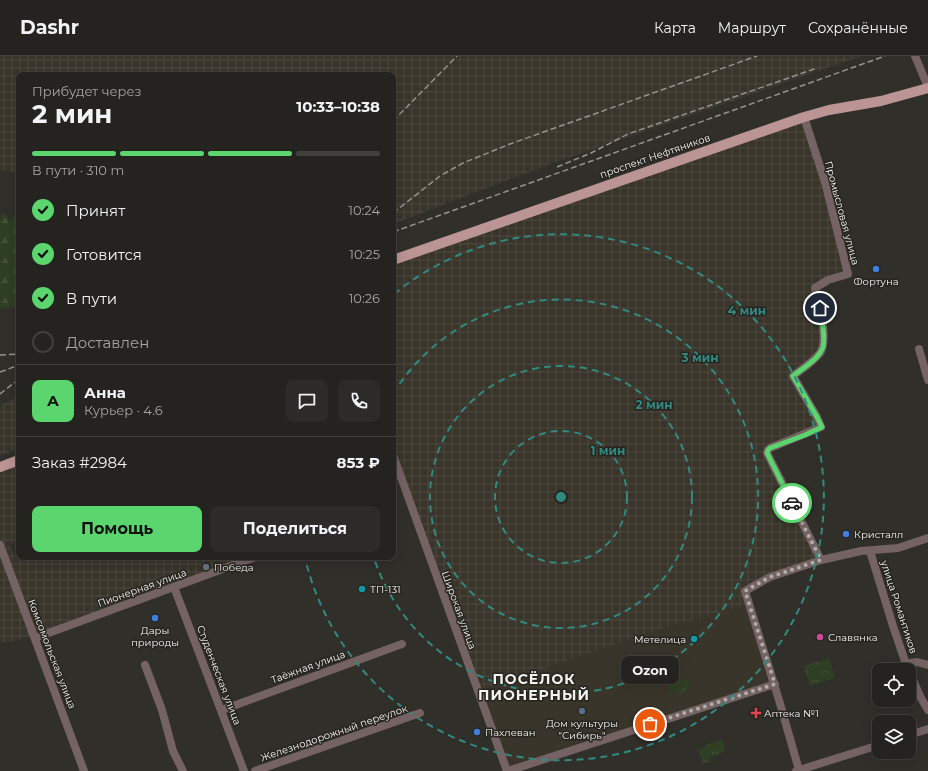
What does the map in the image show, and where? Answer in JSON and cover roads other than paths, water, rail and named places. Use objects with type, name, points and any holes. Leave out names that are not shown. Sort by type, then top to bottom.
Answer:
[{"type":"main road","name":"проспект Нефтяников","points":[[396,259],[804,117],[829,110],[894,98],[928,88]]},
{"type":"main road","points":[[0,467],[16,461]]},
{"type":"street","points":[[915,56],[928,88]]},
{"type":"street","name":"Промысловая улица","points":[[804,117],[825,182],[848,274],[828,280],[815,288],[824,335],[823,347],[817,356],[793,376],[822,427],[770,448],[767,453],[821,560]]},
{"type":"street","points":[[919,349],[928,380]]},
{"type":"street","name":"Широкая улица","points":[[396,463],[507,771]]},
{"type":"street","points":[[872,747],[798,770],[775,684],[745,591],[770,577],[821,560],[852,552],[898,548],[928,538]]},
{"type":"street","name":"Комсомольская улица","points":[[0,545],[84,771]]},
{"type":"street","name":"улица Романтиков","points":[[870,551],[906,663]]},
{"type":"street","name":"Пионерная улица","points":[[35,638],[247,560]]},
{"type":"street","name":"Студенческая улица","points":[[174,587],[244,771]]},
{"type":"street","name":"Таёжная улица","points":[[222,710],[402,644]]},
{"type":"street","points":[[916,663],[928,665]]},
{"type":"street","points":[[145,665],[162,710],[172,751],[183,771]]},
{"type":"street","points":[[507,771],[775,684]]},
{"type":"street","name":"улица Романтиков","points":[[916,688],[928,710]]},
{"type":"street","name":"Железнодорожный переулок","points":[[255,771],[420,713]]},
{"type":"street","points":[[916,733],[928,729]]},
{"type":"railway","points":[[396,118],[457,56]]},
{"type":"railway","points":[[396,211],[440,176],[463,163],[510,144],[757,56]]},
{"type":"railway","points":[[396,231],[885,56]]},
{"type":"railway","points":[[557,167],[591,153],[628,134],[817,68]]},
{"type":"railway","points":[[0,355],[16,354]]},
{"type":"railway","points":[[0,372],[16,366]]},
{"type":"railway","points":[[0,394],[16,381]]},
{"type":"place","name":"Фортуна","points":[[876,269]]},
{"type":"place","name":"Кристалл","points":[[846,534]]},
{"type":"place","name":"Победа","points":[[206,567]]},
{"type":"place","name":"ТП-131","points":[[362,589]]},
{"type":"place","name":"Дары природы","points":[[155,618]]},
{"type":"place","name":"Славянка","points":[[820,637]]},
{"type":"place","name":"Метелица","points":[[694,639]]},
{"type":"place","name":"Дом культуры \"Сибирь\"","points":[[582,711]]},
{"type":"place","name":"Аптека №1","points":[[756,713]]},
{"type":"place","name":"Ozon","points":[[650,724]]},
{"type":"place","name":"Пахлеван","points":[[477,732]]},
{"type":"district","name":"ПОСЁЛОК ПИОНЕРНЫЙ","points":[[534,688]]}]
